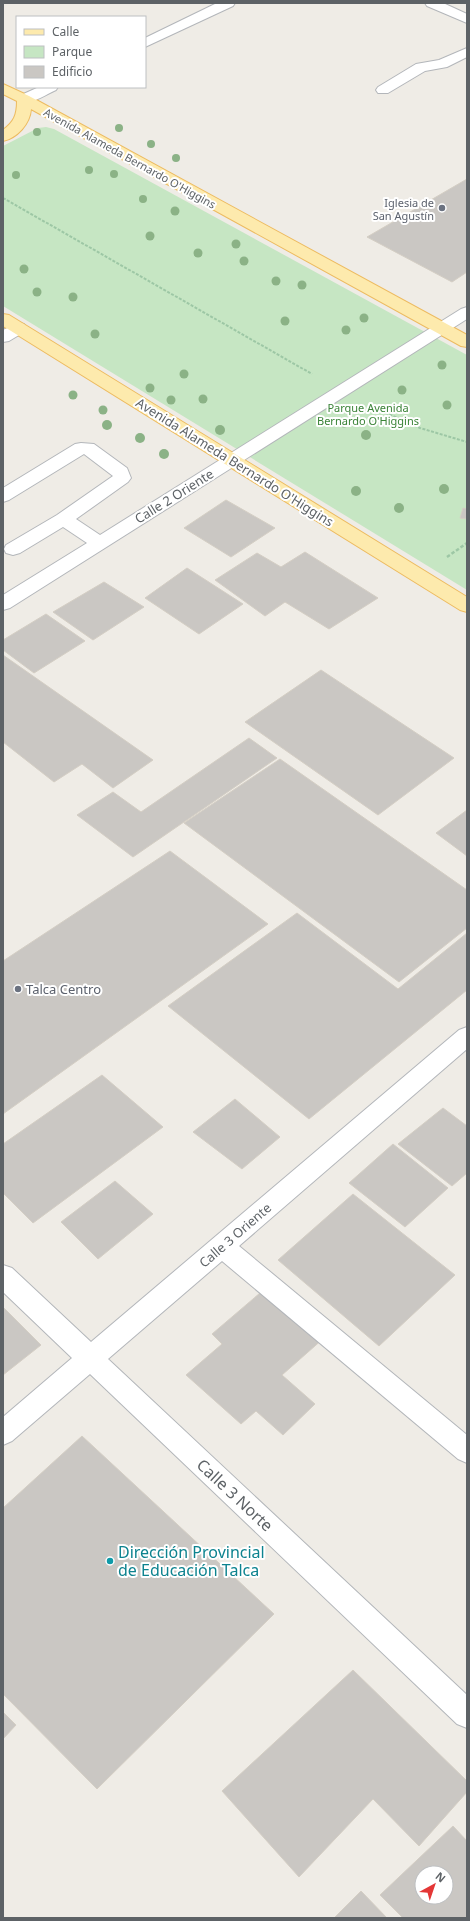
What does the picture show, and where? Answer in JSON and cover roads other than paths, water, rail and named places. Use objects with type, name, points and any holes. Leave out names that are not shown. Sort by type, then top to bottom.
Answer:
[{"type":"main road","name":"Avenida Alameda Bernardo O'Higgins","points":[[3,88],[467,342]]},
{"type":"main road","points":[[3,98],[24,99],[25,113],[23,120],[16,128],[3,137]]},
{"type":"main road","name":"Avenida Alameda Bernardo O'Higgins","points":[[8,328],[231,460],[467,606]]},
{"type":"street","points":[[146,43],[228,3]]},
{"type":"street","points":[[432,3],[467,19]]},
{"type":"street","points":[[383,90],[421,67],[442,64],[467,52]]},
{"type":"street","points":[[24,99],[49,88]]},
{"type":"street","name":"Calle 2 Oriente","points":[[3,604],[467,312]]},
{"type":"street","points":[[3,496],[81,448],[88,448],[121,472],[122,478],[63,519],[13,549]]},
{"type":"street","points":[[63,519],[100,543]]},
{"type":"street","name":"Calle 3 Oriente","points":[[3,1433],[467,1036]]},
{"type":"street","points":[[222,1246],[467,1451]]},
{"type":"street","name":"Calle 3 Norte","points":[[3,1276],[467,1714]]},
{"type":"place","name":"Iglesia de San Agustín","points":[[442,208]]},
{"type":"place","name":"Talca Centro","points":[[18,989]]},
{"type":"place","name":"Dirección Provincial de Educación Talca","points":[[110,1561]]},
{"type":"park label","name":"Parque Avenida Bernardo O'Higgins","points":[[368,413]]}]
